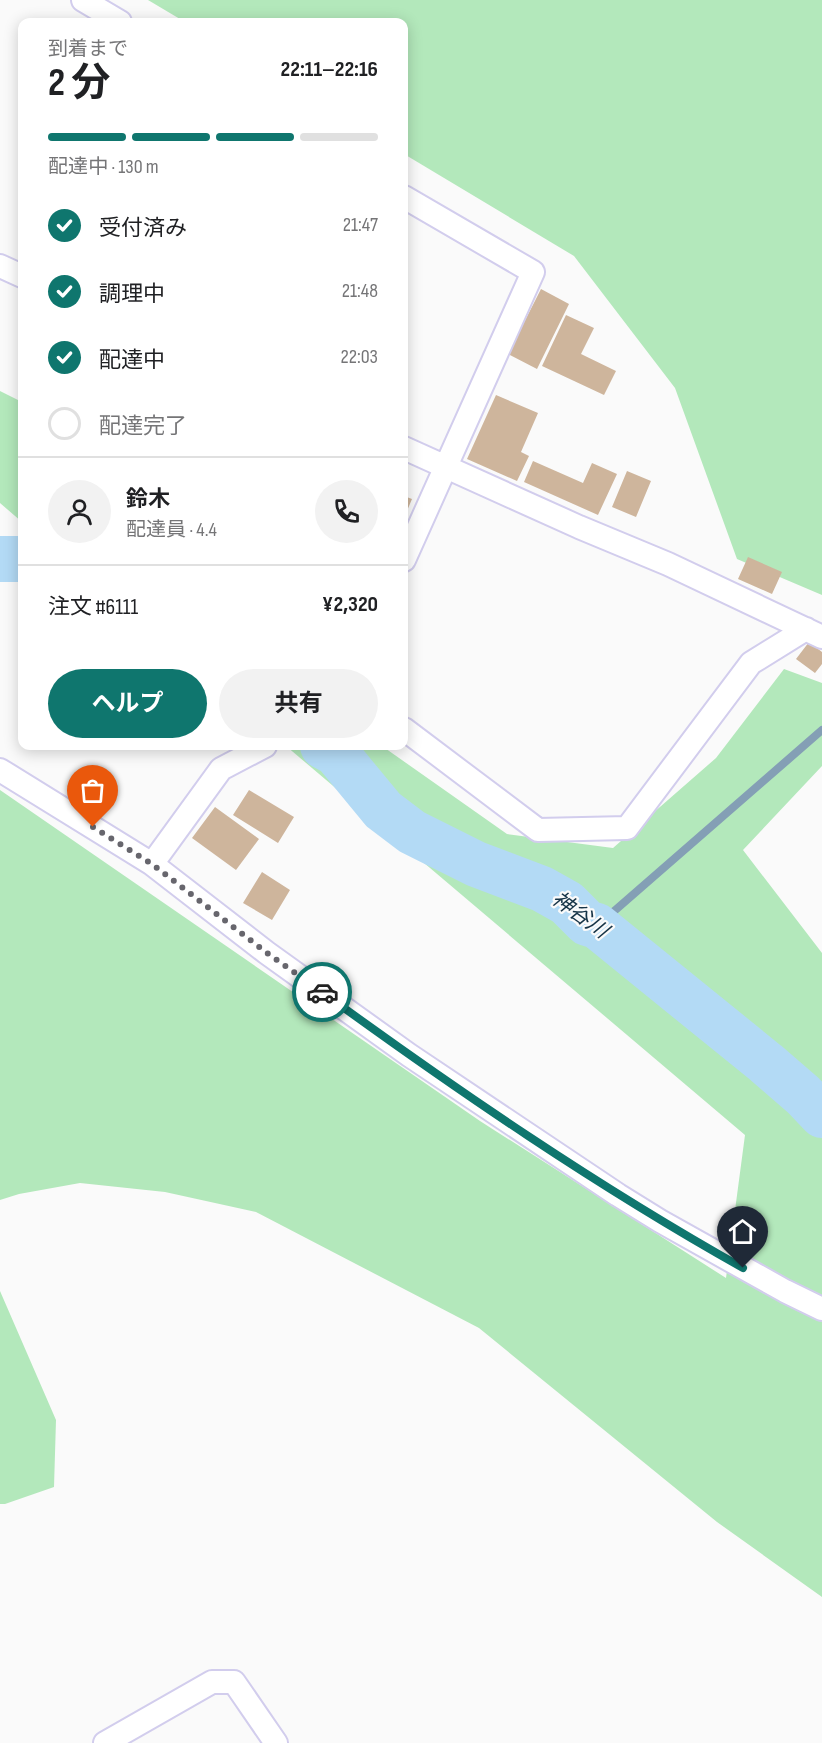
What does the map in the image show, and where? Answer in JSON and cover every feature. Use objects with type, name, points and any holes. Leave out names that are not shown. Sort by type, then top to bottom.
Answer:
[{"type":"street","points":[[83,0],[113,18]]},
{"type":"street","points":[[408,199],[533,272],[408,551]]},
{"type":"street","points":[[0,266],[18,274]]},
{"type":"street","points":[[408,450],[579,527],[668,564],[814,633]]},
{"type":"street","points":[[408,732],[538,830],[627,828],[751,663],[814,633]]},
{"type":"street","points":[[152,864],[221,769],[257,750]]},
{"type":"street","points":[[0,770],[152,864],[267,953],[409,1055],[618,1195],[785,1292],[822,1309]]},
{"type":"street","points":[[105,1743],[212,1683],[234,1683],[276,1743]]},
{"type":"green space","points":[[148,0],[822,0],[822,595],[737,559],[675,388],[574,256],[408,156],[408,18],[178,18]]},
{"type":"green space","points":[[0,391],[18,400],[18,519],[0,503]]},
{"type":"green space","points":[[784,669],[822,683],[822,766],[743,850],[822,953],[822,1597],[717,1522],[479,1328],[256,1212],[165,1192],[80,1183],[19,1194],[0,1200],[0,790],[480,1121],[726,1278],[745,1135],[291,750],[388,750],[507,834],[613,848],[716,758]]},
{"type":"green space","points":[[0,1291],[56,1420],[54,1487],[5,1504],[0,1504]]},
{"type":"building","points":[[541,289],[569,304],[537,369],[508,354]]},
{"type":"building","points":[[566,315],[594,328],[581,354],[616,371],[604,395],[542,366]]},
{"type":"building","points":[[496,395],[538,413],[521,452],[529,456],[517,481],[467,459]]},
{"type":"building","points":[[533,461],[583,483],[592,463],[617,474],[598,515],[524,482]]},
{"type":"building","points":[[627,471],[651,481],[636,517],[612,507]]},
{"type":"building","points":[[748,557],[782,572],[772,594],[738,579]]},
{"type":"building","points":[[809,642],[822,652],[822,664],[815,673],[796,659]]},
{"type":"building","points":[[249,790],[294,817],[278,843],[233,815]]},
{"type":"building","points":[[215,807],[259,839],[236,870],[192,838]]},
{"type":"building","points":[[262,872],[290,890],[272,920],[243,903]]},
{"type":"waterway","name":"神谷川","points":[[0,559],[18,559]]},
{"type":"waterway","points":[[597,926],[822,730]]},
{"type":"waterway","name":"神谷川","points":[[330,750],[336,753],[383,810],[412,832],[476,864],[542,889],[567,903],[587,923],[597,926],[766,1063],[822,1115]]},
{"type":"way so far","points":[[93,827],[152,864],[267,953],[322,992]]},
{"type":"route","points":[[322,992],[409,1055],[618,1195],[743,1268]]}]
